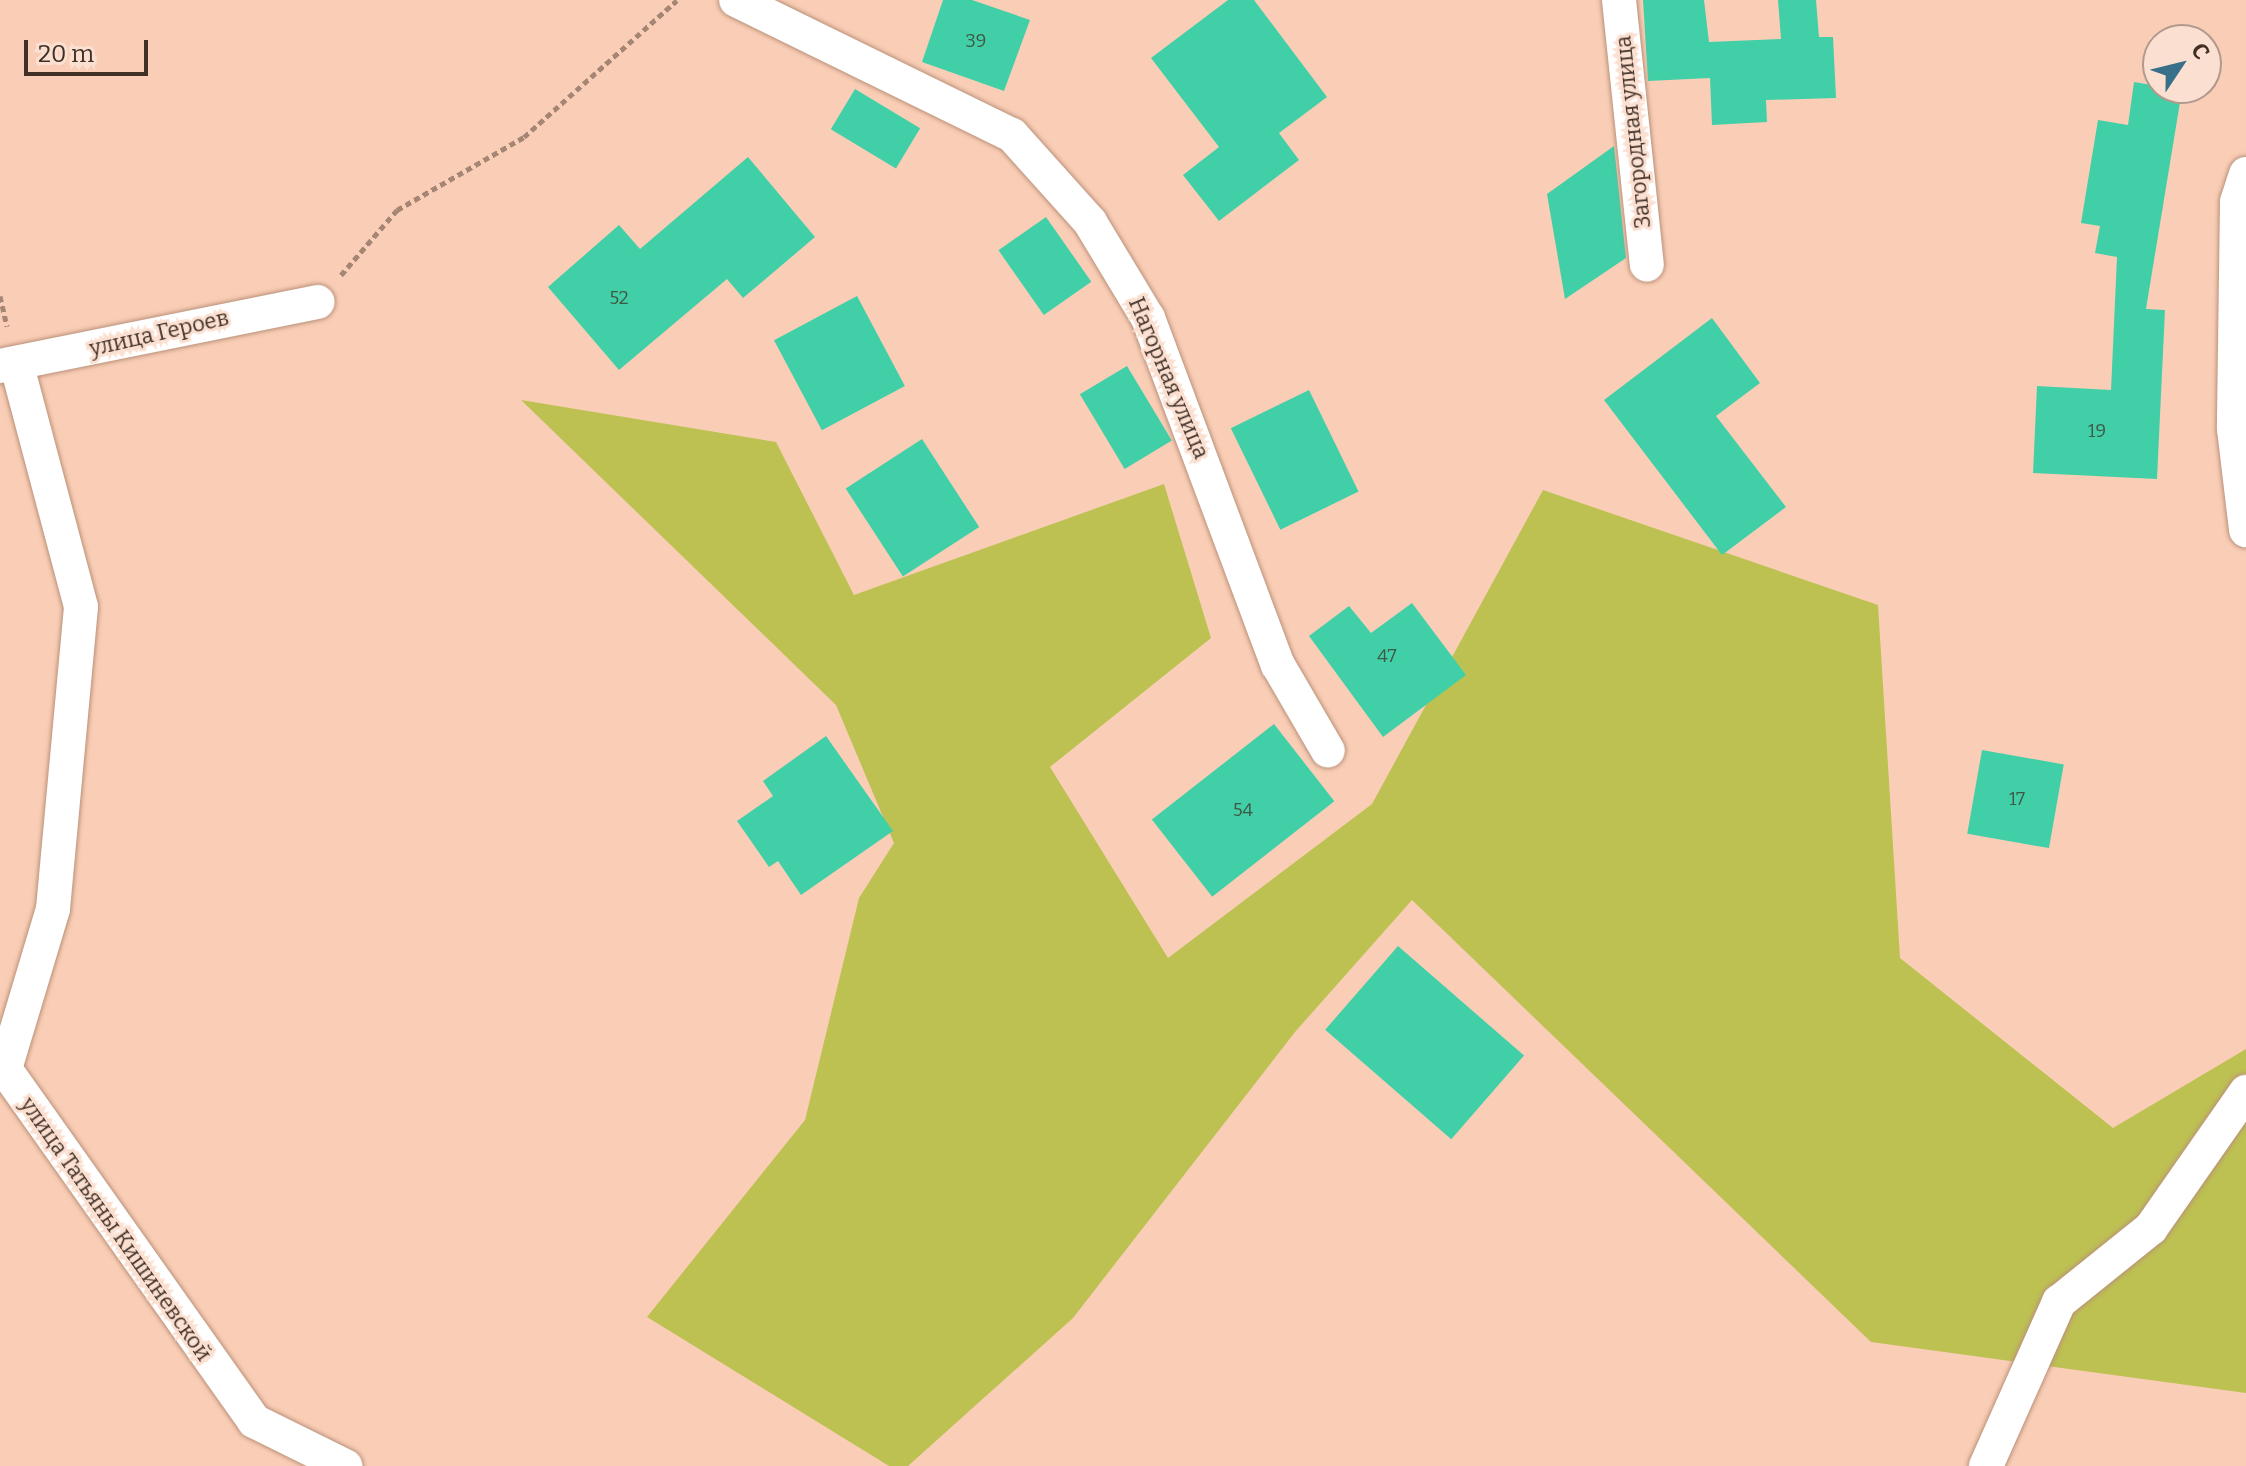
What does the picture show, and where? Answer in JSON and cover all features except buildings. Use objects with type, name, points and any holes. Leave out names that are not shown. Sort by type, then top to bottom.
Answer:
[{"type":"street","name":"Нагорная улица","points":[[736,0],[1012,135],[1090,222],[1148,318],[1278,665],[1328,751]]},
{"type":"street","name":"Загородная улица","points":[[1619,0],[1647,265]]},
{"type":"street","points":[[2246,174],[2237,202],[2234,429],[2246,530]]},
{"type":"street","name":"улица Героев","points":[[9,366],[318,302]]},
{"type":"street","name":"улица Татьяны Кишиневской","points":[[9,366],[81,607],[53,909],[3,1070],[254,1421],[345,1466]]},
{"type":"street","points":[[1986,1466],[2059,1302],[2151,1228],[2246,1092]]},
{"type":"path","points":[[318,302],[397,210],[524,137],[677,0]]},
{"type":"shaded area","points":[[521,400],[776,442],[854,595],[1164,484],[1211,638],[1050,767],[1168,958],[1372,804],[1543,490],[1878,605],[1900,958],[2113,1128],[2246,1049],[2246,1393],[1871,1342],[1412,900],[1295,1032],[1073,1318],[908,1466],[889,1466],[647,1317],[805,1120],[859,898],[894,843],[836,705]]}]
